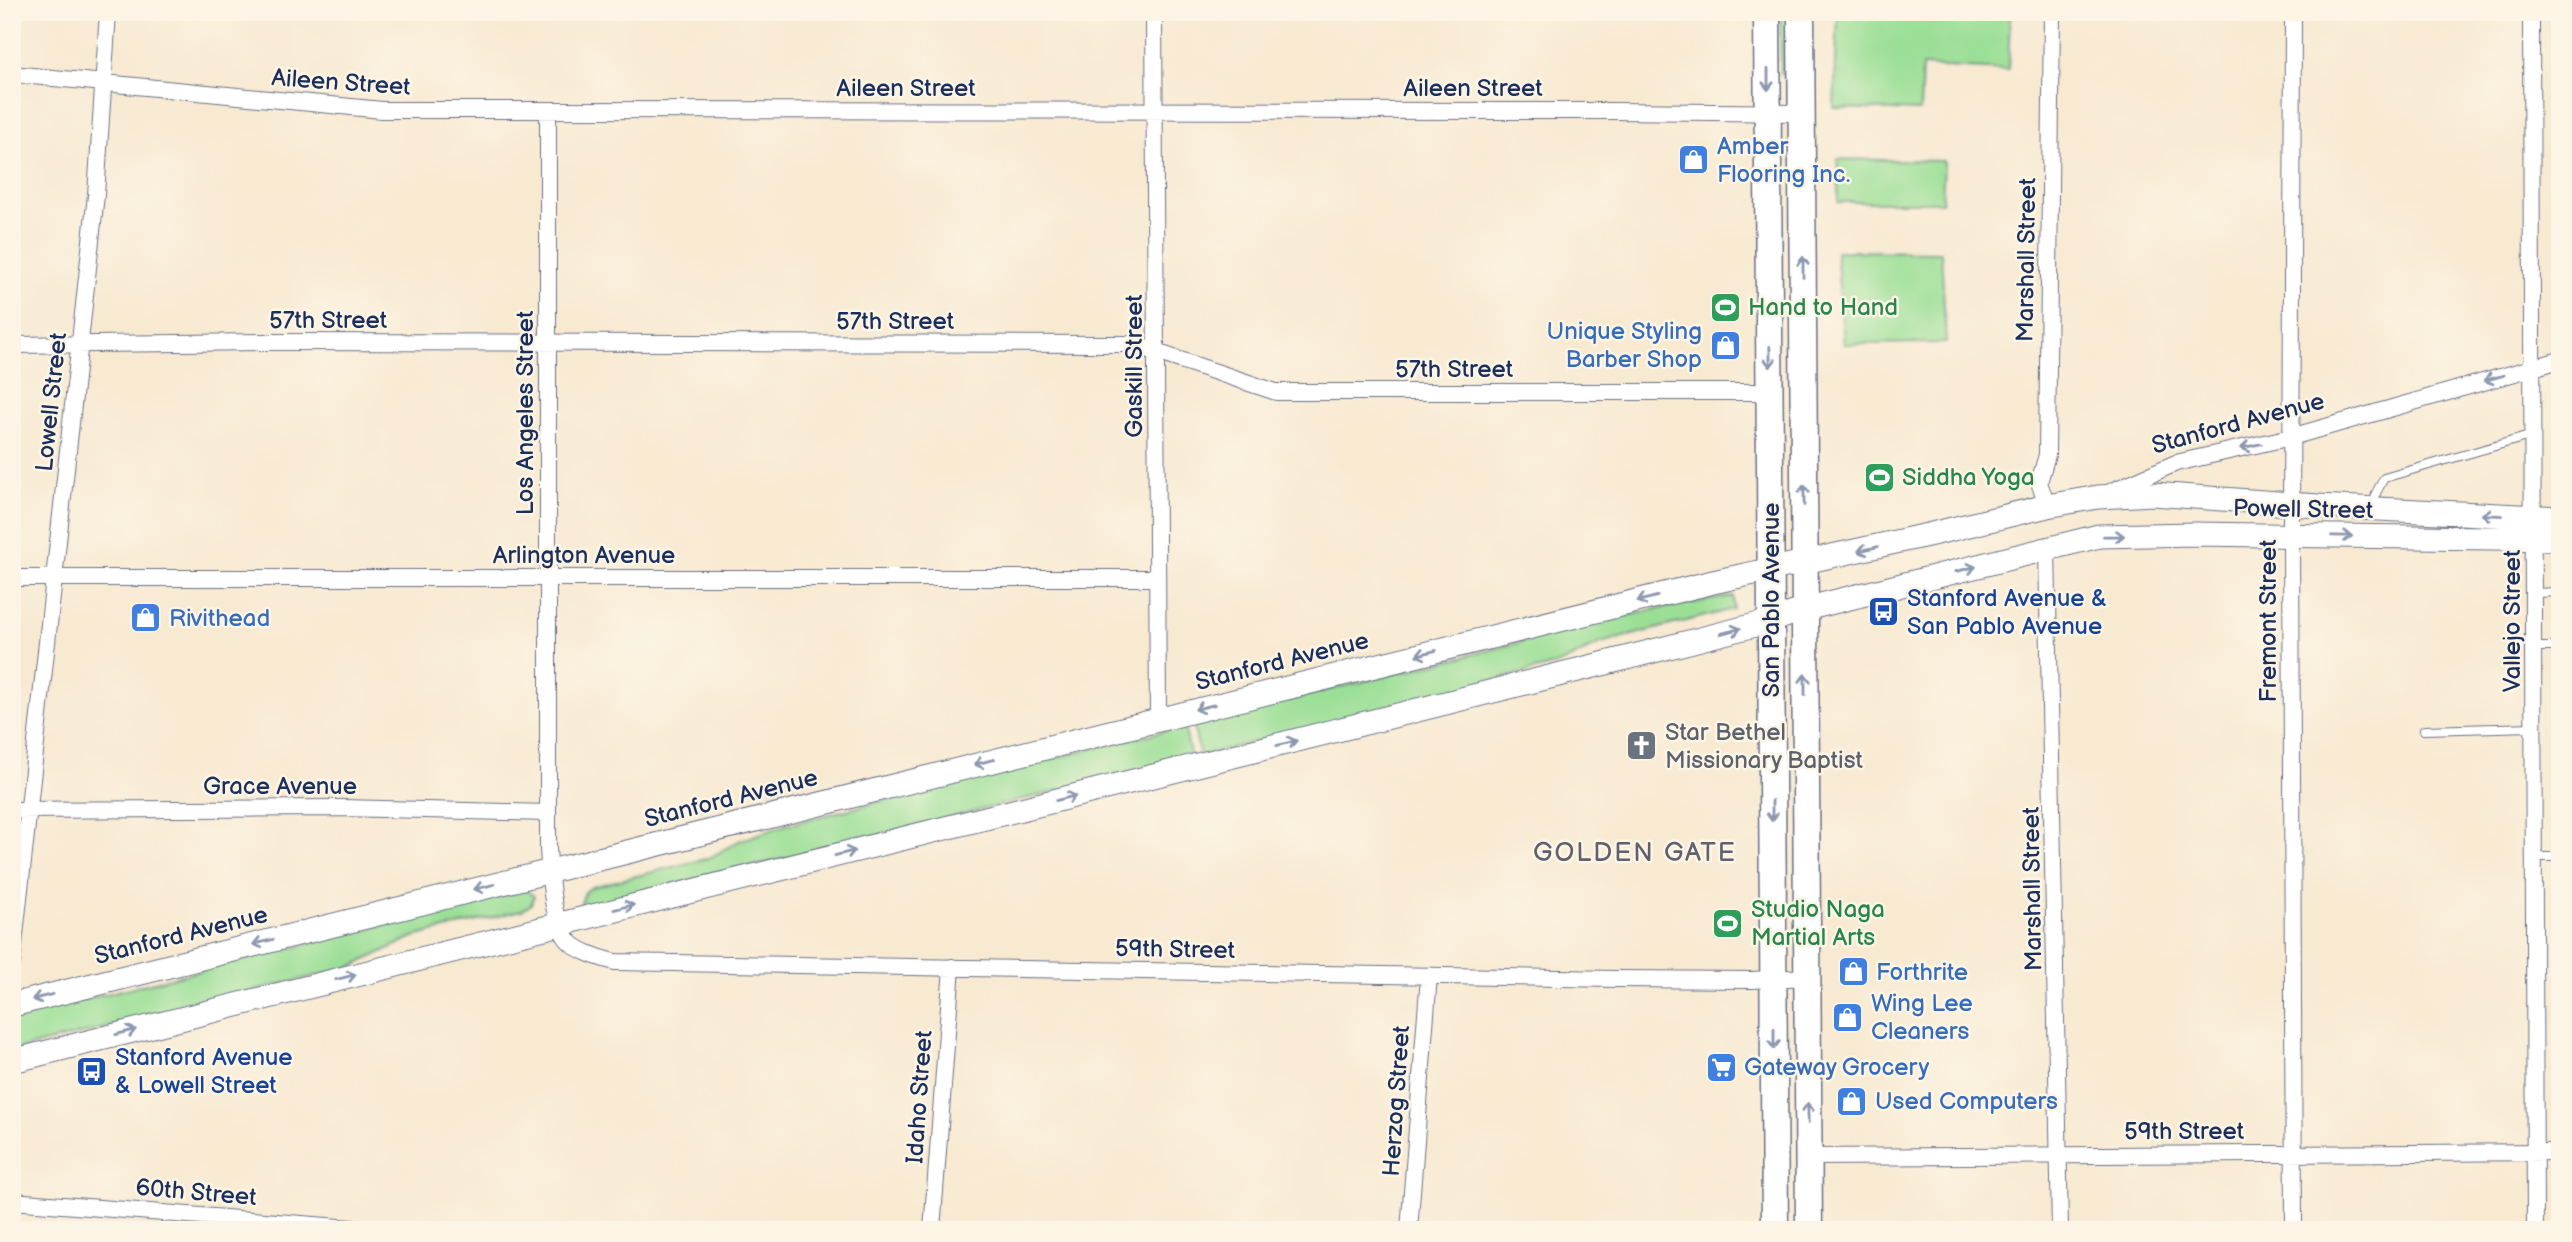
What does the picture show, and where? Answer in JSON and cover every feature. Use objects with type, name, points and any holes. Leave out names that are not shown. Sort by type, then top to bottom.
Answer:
[{"type":"main road","name":"San Pablo Avenue","points":[[1767,12],[1775,1230]]},
{"type":"main road","name":"San Pablo Avenue","points":[[1801,12],[1809,1230]]},
{"type":"main road","name":"Powell Street","points":[[2098,497],[2153,494],[2373,509],[2534,528],[2560,539]]},
{"type":"main road","name":"Stanford Avenue","points":[[12,1005],[1771,569],[2047,506],[2098,497]]},
{"type":"main road","name":"Powell Street","points":[[2048,548],[2099,536],[2291,535],[2534,528],[2560,518]]},
{"type":"main road","points":[[12,1061],[1770,621],[1805,609],[2048,548]]},
{"type":"street","name":"Lowell Street","points":[[12,962],[81,345],[96,195],[108,12]]},
{"type":"street","name":"Gaskill Street","points":[[1154,12],[1158,719]]},
{"type":"street","name":"Marshall Street","points":[[2047,506],[2039,482],[2047,455],[2052,12]]},
{"type":"street","name":"Fremont Street","points":[[2293,12],[2291,535],[2294,1230]]},
{"type":"street","name":"Vallejo Street","points":[[2531,12],[2535,1230]]},
{"type":"street","name":"Aileen Street","points":[[12,74],[382,110],[1802,113]]},
{"type":"street","name":"Los Angeles Street","points":[[548,111],[548,813],[550,870],[558,924]]},
{"type":"street","name":"57th Street","points":[[12,345],[261,342],[1132,344],[1276,392],[1770,391]]},
{"type":"street","name":"Stanford Avenue","points":[[2098,497],[2176,464],[2291,436],[2560,360]]},
{"type":"street","name":"Marshall Street","points":[[2048,548],[2060,1230]]},
{"type":"street","name":"Arlington Avenue","points":[[12,578],[1157,578]]},
{"type":"street","name":"Grace Avenue","points":[[12,810],[342,808],[548,813]]},
{"type":"street","name":"59th Street","points":[[558,924],[570,942],[581,950],[615,962],[1429,976],[1807,977]]},
{"type":"street","name":"Idaho Street","points":[[932,1230],[951,967]]},
{"type":"street","name":"Herzog Street","points":[[1409,1230],[1429,976]]},
{"type":"street","name":"59th Street","points":[[1809,1157],[2560,1152]]},
{"type":"street","name":"60th Street","points":[[12,1201],[377,1230]]},
{"type":"lane","points":[[2373,509],[2376,493],[2384,478],[2533,435]]},
{"type":"lane","points":[[2534,593],[2560,592]]},
{"type":"lane","points":[[2534,647],[2560,647]]},
{"type":"lane","points":[[2424,730],[2534,727]]},
{"type":"lane","points":[[2534,857],[2560,857]]},
{"type":"green space","points":[[1780,12],[1786,12],[1793,75],[1781,74]]},
{"type":"green space","points":[[1838,12],[2010,15],[2008,70],[1922,66],[1920,111],[1834,108]]},
{"type":"green space","points":[[1838,159],[1944,161],[1942,202],[1838,202]]},
{"type":"green space","points":[[1836,251],[1941,252],[1946,343],[1844,344]]},
{"type":"green space","points":[[1733,596],[1733,609],[1601,643],[1559,664],[1200,756],[1193,724],[1651,610]]},
{"type":"green space","points":[[1184,726],[1191,758],[586,907],[581,903],[585,892],[592,887],[709,858],[739,841],[782,826]]},
{"type":"green space","points":[[526,890],[534,896],[531,904],[522,910],[413,937],[351,967],[12,1051],[13,1017]]},
{"type":"place","name":"Amber Flooring Inc.","points":[[1694,160]]},
{"type":"place","name":"Hand to Hand","points":[[1725,307]]},
{"type":"place","name":"Unique Styling Barber Shop","points":[[1725,345]]},
{"type":"place","name":"Siddha Yoga","points":[[1879,477]]},
{"type":"place","name":"Stanford Avenue & San Pablo Avenue","points":[[1884,612]]},
{"type":"place","name":"Rivithead","points":[[146,618]]},
{"type":"place","name":"Star Bethel Missionary Baptist","points":[[1642,746]]},
{"type":"place","name":"Studio Naga Martial Arts","points":[[1728,923]]},
{"type":"place","name":"Forthrite","points":[[1853,972]]},
{"type":"place","name":"Wing Lee Cleaners","points":[[1848,1017]]},
{"type":"place","name":"Gateway Grocery","points":[[1721,1067]]},
{"type":"place","name":"Stanford Avenue & Lowell Street","points":[[92,1071]]},
{"type":"place","name":"Used Computers","points":[[1852,1101]]},
{"type":"district","name":"GOLDEN GATE","points":[[1635,852]]}]
